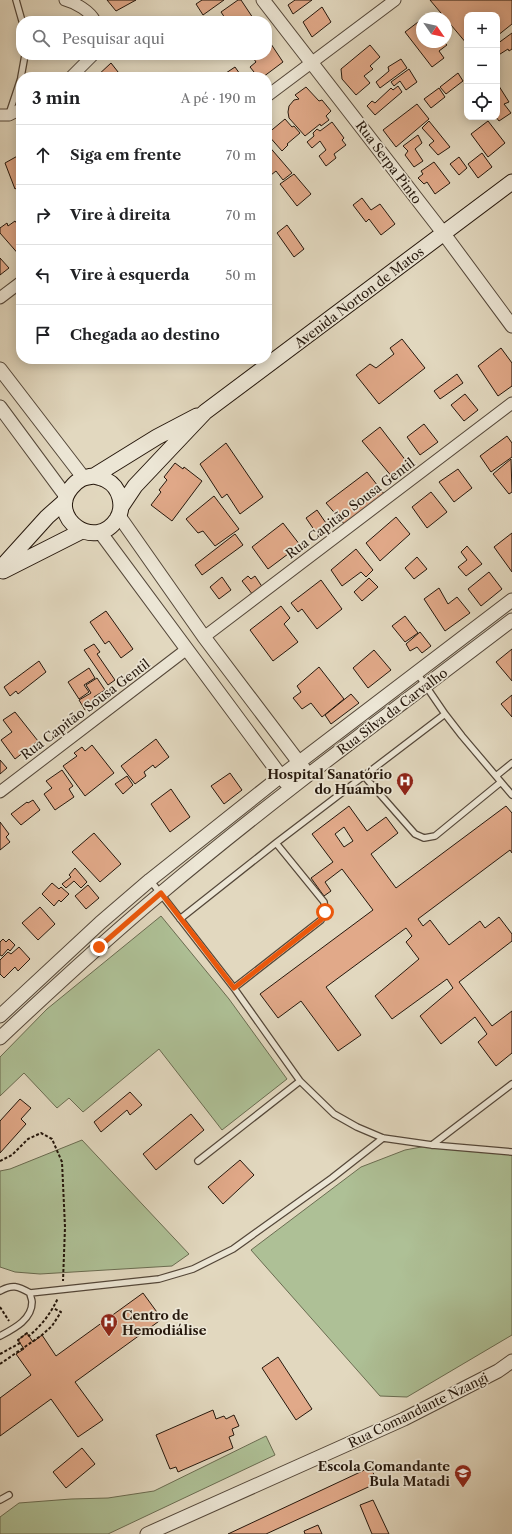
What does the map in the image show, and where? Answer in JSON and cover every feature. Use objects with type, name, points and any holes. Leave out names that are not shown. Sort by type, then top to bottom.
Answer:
[{"type":"main road","name":"Avenida Norton de Matos","points":[[272,362],[512,182]]},
{"type":"main road","name":"Avenida Norton de Matos","points":[[89,477],[157,437],[205,412],[269,364]]},
{"type":"main road","name":"Avenida Norton de Matos","points":[[120,512],[135,486],[205,412]]},
{"type":"main road","points":[[0,569],[65,498],[74,484],[89,477],[105,479],[114,486],[120,496],[120,512],[114,523],[108,529],[100,532],[82,531],[71,522],[67,515],[65,498]]},
{"type":"main road","points":[[0,572],[82,531]]},
{"type":"street","points":[[65,0],[83,9],[92,16]]},
{"type":"street","name":"Rua Serpa Pinto","points":[[263,0],[444,234],[512,326]]},
{"type":"street","points":[[272,92],[395,0]]},
{"type":"street","points":[[76,72],[88,60]]},
{"type":"street","points":[[4,115],[16,111]]},
{"type":"street","points":[[0,298],[16,286]]},
{"type":"street","points":[[0,369],[89,477]]},
{"type":"street","name":"Rua Capitão Sousa Gentil","points":[[204,637],[512,403]]},
{"type":"street","points":[[0,407],[65,498]]},
{"type":"street","points":[[120,512],[204,637],[308,775]]},
{"type":"street","points":[[100,532],[291,789]]},
{"type":"street","name":"Rua Silva da Carvalho","points":[[0,1016],[100,923],[150,880],[299,762],[512,600]]},
{"type":"street","points":[[486,620],[496,632]]},
{"type":"street","name":"Rua Silva da Carvalho","points":[[0,1038],[40,1000],[161,893],[308,775],[512,620]]},
{"type":"street","name":"Rua Capitão Sousa Gentil","points":[[0,792],[187,649]]},
{"type":"street","points":[[100,923],[111,937]]},
{"type":"street","points":[[30,988],[40,1000]]},
{"type":"street","name":"Rua Comandante Nzangi","points":[[148,1534],[404,1419],[498,1370],[512,1361]]},
{"type":"lane","points":[[16,0],[21,16]]},
{"type":"lane","points":[[22,72],[24,60]]},
{"type":"lane","points":[[4,115],[16,89]]},
{"type":"lane","points":[[416,672],[462,736],[512,794]]},
{"type":"lane","points":[[180,919],[276,843],[445,714]]},
{"type":"lane","points":[[496,776],[512,763]]},
{"type":"lane","points":[[364,776],[415,834],[424,838],[435,836],[501,782]]},
{"type":"lane","points":[[234,988],[321,920],[325,912],[324,902],[276,843]]},
{"type":"lane","points":[[150,880],[234,988],[300,1081],[334,1114],[357,1127],[383,1138],[432,1145],[512,1152]]},
{"type":"lane","points":[[198,1161],[300,1081]]},
{"type":"lane","points":[[432,1145],[512,1084]]},
{"type":"lane","points":[[0,1291],[8,1287],[20,1287],[30,1293],[160,1279],[194,1269],[233,1249],[332,1178],[383,1138]]},
{"type":"lane","points":[[0,1336],[20,1324],[30,1313],[32,1303],[30,1293]]},
{"type":"lane","points":[[0,1500],[9,1495]]},
{"type":"path","points":[[0,1161],[12,1155],[28,1139],[41,1133],[52,1139],[62,1162],[65,1227],[63,1289]]},
{"type":"path","points":[[0,1307],[14,1328]]},
{"type":"path","points":[[0,1354],[20,1343],[18,1340],[27,1333],[29,1336],[34,1332],[44,1322],[53,1308],[61,1312],[52,1326],[42,1335],[0,1364]]},
{"type":"green space","points":[[161,916],[229,999],[287,1079],[222,1130],[159,1049],[83,1112],[69,1098],[57,1108],[24,1073],[0,1096],[0,1057],[47,1009]]},
{"type":"green space","points":[[82,1140],[189,1254],[172,1266],[40,1274],[15,1272],[0,1267],[0,1171],[10,1169]]},
{"type":"green space","points":[[432,1145],[512,1152],[512,1335],[407,1397],[380,1396],[251,1250],[361,1167],[405,1150]]},
{"type":"green space","points":[[266,1436],[275,1455],[108,1534],[0,1534],[0,1517],[19,1503],[108,1498],[154,1491]]},
{"type":"building","points":[[107,0],[136,0],[116,11]]},
{"type":"building","points":[[202,0],[224,0],[203,15],[196,4]]},
{"type":"building","points":[[238,0],[241,0],[252,16],[224,16],[221,12]]},
{"type":"building","points":[[295,0],[312,0],[293,14],[288,5]]},
{"type":"building","points":[[430,0],[512,0],[512,24],[500,34],[500,12],[464,12],[464,40],[452,26],[452,12],[440,12]]},
{"type":"building","points":[[322,7],[331,22],[312,37],[303,22]]},
{"type":"building","points":[[416,24],[416,46],[405,32]]},
{"type":"building","points":[[512,33],[512,49],[509,51],[508,49],[500,54],[500,42]]},
{"type":"building","points":[[370,45],[380,57],[370,66],[373,69],[364,76],[370,83],[356,95],[342,79],[341,69]]},
{"type":"building","points":[[272,46],[283,62],[270,72],[254,72],[250,67],[256,62],[255,60],[272,60]]},
{"type":"building","points":[[417,48],[443,48],[439,51],[444,58],[432,67]]},
{"type":"building","points":[[401,59],[407,68],[380,88],[376,82],[389,71],[388,67]]},
{"type":"building","points":[[111,63],[118,72],[101,72]]},
{"type":"building","points":[[235,67],[238,72],[228,72]]},
{"type":"building","points":[[409,69],[417,82],[406,90],[400,81],[394,86],[391,82]]},
{"type":"building","points":[[458,73],[463,81],[446,94],[440,87]]},
{"type":"building","points":[[398,86],[402,92],[375,115],[367,106],[372,101],[375,103],[391,88],[393,90]]},
{"type":"building","points":[[306,87],[319,101],[322,100],[331,111],[326,116],[329,120],[321,126],[320,124],[305,136],[289,118],[288,112],[289,106],[294,100],[299,99],[295,95]]},
{"type":"building","points":[[439,88],[445,97],[431,108],[424,99]]},
{"type":"building","points":[[500,88],[509,102],[504,104],[511,113],[499,121]]},
{"type":"building","points":[[417,104],[429,119],[396,147],[383,130]]},
{"type":"building","points":[[285,119],[300,133],[287,144],[288,145],[282,151],[272,140],[272,130]]},
{"type":"building","points":[[429,121],[450,147],[438,155],[429,145],[434,141],[422,128]]},
{"type":"building","points":[[488,121],[505,143],[488,157],[471,134]]},
{"type":"building","points":[[332,122],[344,138],[342,140],[346,145],[334,154],[336,158],[326,166],[319,156],[326,150],[320,141],[312,148],[307,142],[314,136],[313,133],[317,129],[320,131]]},
{"type":"building","points":[[418,135],[422,143],[415,149],[423,161],[414,167],[405,155],[408,151],[403,146]]},
{"type":"building","points":[[272,150],[292,173],[283,180],[276,171],[272,174]]},
{"type":"building","points":[[482,153],[492,167],[478,178],[468,164]]},
{"type":"building","points":[[16,157],[15,189],[5,163]]},
{"type":"building","points":[[459,157],[467,168],[459,175],[450,164]]},
{"type":"building","points":[[434,162],[450,183],[435,194],[427,182],[424,184],[418,178],[423,174],[421,171]]},
{"type":"building","points":[[294,174],[311,194],[297,206],[280,184]]},
{"type":"building","points":[[362,198],[371,210],[380,204],[395,224],[381,235],[369,219],[366,222],[353,205]]},
{"type":"building","points":[[15,221],[16,222],[16,251],[0,233],[0,228],[7,223],[8,226]]},
{"type":"building","points":[[287,225],[304,249],[294,257],[277,233]]},
{"type":"building","points":[[0,258],[9,268],[0,275]]},
{"type":"building","points":[[402,339],[425,368],[379,404],[356,375],[370,364],[376,368],[394,354],[390,348]]},
{"type":"building","points":[[501,348],[512,363],[512,386],[498,396],[478,366]]},
{"type":"building","points":[[457,374],[463,383],[440,399],[434,391]]},
{"type":"building","points":[[465,394],[478,410],[464,421],[451,405]]},
{"type":"building","points":[[424,424],[438,442],[420,455],[407,437]]},
{"type":"building","points":[[380,427],[410,466],[393,478],[362,441]]},
{"type":"building","points":[[507,436],[512,443],[512,457],[491,472],[480,456]]},
{"type":"building","points":[[226,443],[263,497],[240,514],[227,494],[222,498],[200,464]]},
{"type":"building","points":[[511,459],[512,492],[509,494],[493,474]]},
{"type":"building","points":[[175,463],[183,469],[184,467],[202,481],[172,521],[151,505],[161,492],[159,490],[167,480],[164,477]]},
{"type":"building","points":[[458,469],[472,488],[454,502],[439,482]]},
{"type":"building","points":[[367,472],[385,495],[346,526],[326,503]]},
{"type":"building","points":[[431,492],[447,512],[427,528],[412,507]]},
{"type":"building","points":[[214,496],[239,529],[215,546],[203,531],[198,533],[186,519]]},
{"type":"building","points":[[317,510],[328,526],[317,534],[306,518]]},
{"type":"building","points":[[396,517],[410,534],[380,561],[366,543]]},
{"type":"building","points":[[283,523],[300,545],[268,569],[252,547]]},
{"type":"building","points":[[512,533],[512,572],[494,547]]},
{"type":"building","points":[[235,534],[243,545],[202,575],[195,565]]},
{"type":"building","points":[[467,546],[482,564],[466,576],[458,567],[467,560],[461,552]]},
{"type":"building","points":[[356,549],[373,570],[366,577],[361,572],[342,586],[331,570]]},
{"type":"building","points":[[417,557],[427,569],[414,579],[405,568]]},
{"type":"building","points":[[489,572],[502,589],[481,606],[468,589]]},
{"type":"building","points":[[248,576],[251,579],[255,576],[263,588],[253,595],[242,581]]},
{"type":"building","points":[[222,577],[231,590],[219,599],[210,587]]},
{"type":"building","points":[[369,578],[378,587],[362,601],[354,592]]},
{"type":"building","points":[[321,580],[342,609],[317,629],[302,609],[298,612],[291,603]]},
{"type":"building","points":[[439,588],[448,604],[457,597],[470,613],[445,631],[424,599]]},
{"type":"building","points":[[281,606],[290,618],[284,624],[298,642],[273,661],[250,630]]},
{"type":"building","points":[[106,611],[133,649],[121,658],[109,641],[105,644],[90,622]]},
{"type":"building","points":[[405,616],[418,633],[405,642],[392,626]]},
{"type":"building","points":[[420,632],[431,646],[422,653],[417,647],[410,651],[406,644]]},
{"type":"building","points":[[94,644],[100,652],[97,654],[115,680],[108,685],[84,650]]},
{"type":"building","points":[[512,649],[512,681],[496,662]]},
{"type":"building","points":[[374,650],[391,670],[368,688],[353,668]]},
{"type":"building","points":[[39,661],[46,672],[18,694],[16,691],[10,696],[4,687]]},
{"type":"building","points":[[319,667],[344,699],[322,717],[311,703],[302,709],[293,698],[301,692],[297,686]]},
{"type":"building","points":[[89,668],[95,678],[84,685],[89,692],[79,699],[68,682]]},
{"type":"building","points":[[97,678],[105,690],[94,697],[97,703],[85,710],[79,700],[91,693],[86,685]]},
{"type":"building","points":[[351,694],[359,703],[331,724],[325,715]]},
{"type":"building","points":[[512,695],[512,717],[501,704]]},
{"type":"building","points":[[15,712],[38,741],[15,759],[1,740],[12,732],[3,720]]},
{"type":"building","points":[[156,739],[169,757],[155,768],[153,765],[144,772],[146,776],[135,784],[121,766]]},
{"type":"building","points":[[92,745],[114,773],[85,796],[63,766],[77,756],[74,753],[82,747],[85,751]]},
{"type":"building","points":[[0,760],[7,768],[0,774]]},
{"type":"building","points":[[62,770],[73,786],[69,789],[74,797],[55,810],[44,794],[52,788],[46,781]]},
{"type":"building","points":[[230,773],[242,790],[224,804],[211,786]]},
{"type":"building","points":[[127,776],[133,785],[123,794],[115,784]]},
{"type":"building","points":[[171,789],[190,817],[170,832],[151,804]]},
{"type":"building","points":[[33,800],[40,810],[21,825],[11,814],[27,802],[28,803]]},
{"type":"building","points":[[349,806],[367,831],[386,817],[398,833],[371,854],[396,888],[506,806],[512,813],[512,853],[510,850],[418,919],[423,926],[430,920],[449,945],[480,921],[485,928],[499,917],[512,934],[512,941],[459,982],[492,1026],[512,1011],[512,1053],[496,1066],[478,1042],[487,1034],[475,1017],[441,1044],[420,1016],[453,988],[447,979],[392,1019],[375,996],[419,959],[406,942],[412,936],[406,928],[326,987],[361,1035],[338,1051],[301,1001],[278,1018],[260,994],[373,910],[342,869],[325,882],[331,891],[324,896],[311,878],[333,862],[312,834]],"holes":[[[344,827],[353,841],[344,847],[335,834]]]},
{"type":"building","points":[[0,822],[9,834],[6,837],[10,842],[0,850]]},
{"type":"building","points":[[94,833],[121,864],[100,882],[72,852]]},
{"type":"building","points":[[75,868],[87,882],[81,888],[74,881],[66,888],[62,884],[71,877],[69,875]]},
{"type":"building","points":[[52,883],[59,889],[61,887],[69,894],[61,902],[59,900],[54,906],[42,894]]},
{"type":"building","points":[[88,885],[99,898],[86,909],[75,896]]},
{"type":"building","points":[[40,907],[55,924],[38,940],[22,923]]},
{"type":"building","points":[[3,939],[6,942],[9,939],[15,945],[10,951],[8,949],[2,956],[0,955],[0,942]]},
{"type":"building","points":[[19,947],[30,959],[18,971],[15,967],[4,978],[0,974],[0,960],[8,952],[11,954]]},
{"type":"building","points":[[130,1092],[142,1105],[130,1115],[127,1110],[101,1132],[94,1122]]},
{"type":"building","points":[[20,1099],[31,1108],[21,1119],[26,1124],[0,1153],[0,1121]]},
{"type":"building","points":[[191,1114],[204,1130],[156,1170],[143,1154]]},
{"type":"building","points":[[240,1160],[254,1175],[223,1204],[208,1187]]},
{"type":"building","points":[[143,1293],[162,1319],[75,1382],[103,1420],[78,1437],[51,1399],[0,1436],[0,1398],[31,1375],[16,1354],[24,1349],[18,1340],[27,1333],[33,1342],[42,1335],[56,1356]]},
{"type":"building","points":[[278,1357],[312,1409],[296,1420],[262,1368]]},
{"type":"building","points":[[213,1410],[216,1419],[224,1416],[226,1419],[234,1415],[239,1426],[232,1429],[234,1435],[229,1437],[233,1448],[178,1472],[176,1467],[170,1469],[156,1435]]},
{"type":"building","points":[[82,1448],[95,1464],[66,1488],[53,1472]]},
{"type":"building","points":[[371,1467],[377,1483],[266,1534],[228,1534]]},
{"type":"building","points":[[373,1500],[389,1534],[372,1534],[360,1505]]},
{"type":"building","points":[[318,1525],[322,1534],[305,1534],[304,1531]]},
{"type":"place","name":"Hospital Sanatório do Huambo","points":[[405,796]]},
{"type":"place","name":"Centro de Hemodiálise","points":[[109,1337]]},
{"type":"place","name":"Escola Comandante Bula Matadi","points":[[463,1488]]},
{"type":"route","points":[[99,947],[161,893],[234,988],[321,920],[325,912]]}]
